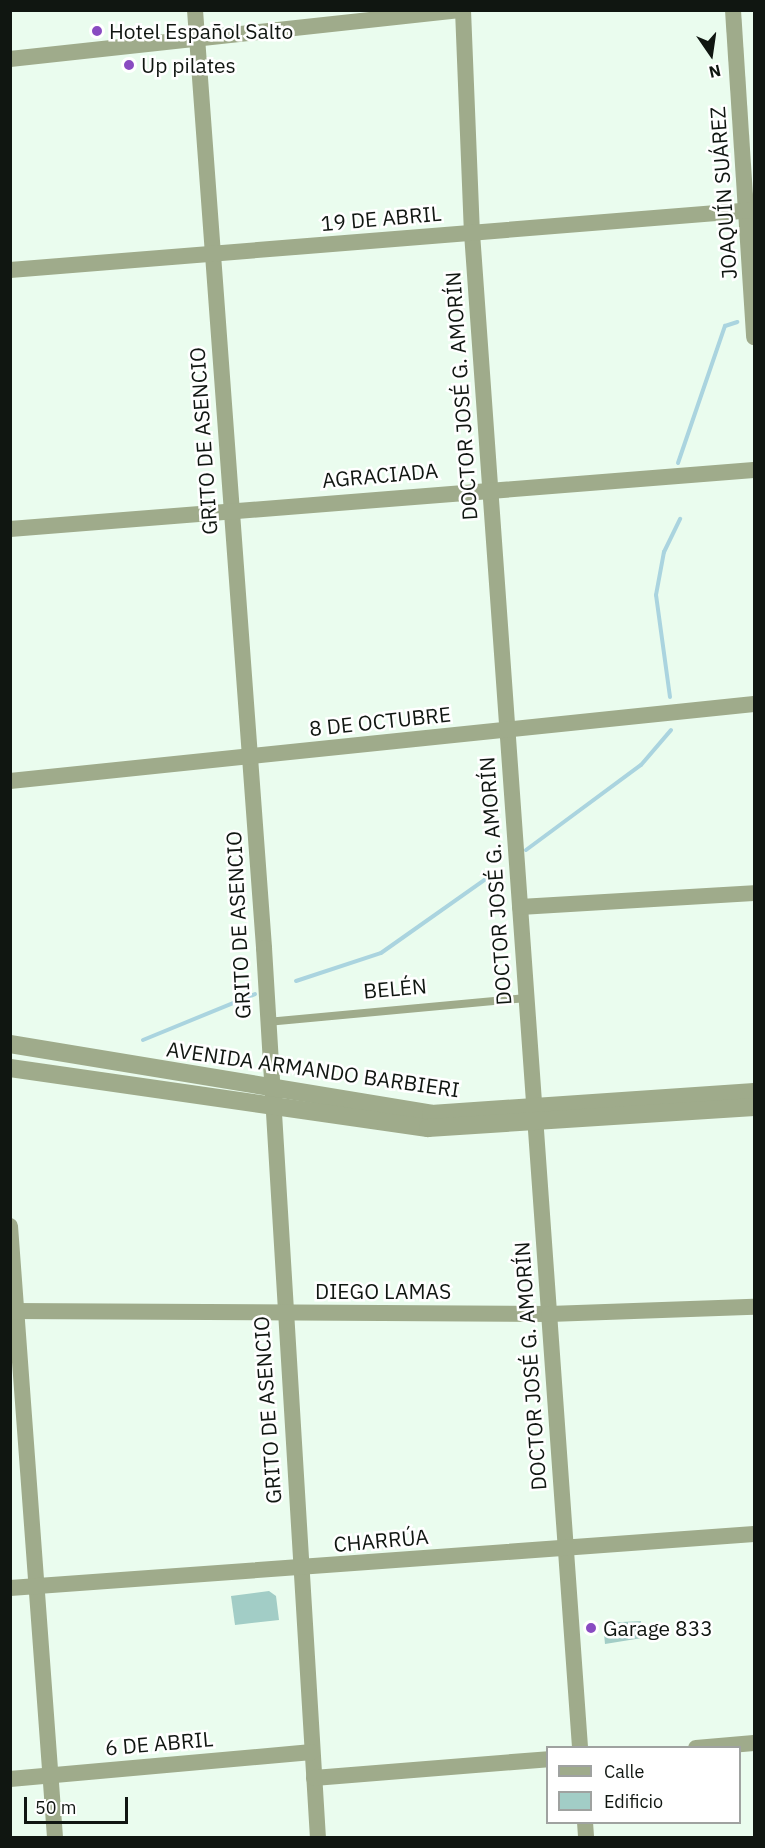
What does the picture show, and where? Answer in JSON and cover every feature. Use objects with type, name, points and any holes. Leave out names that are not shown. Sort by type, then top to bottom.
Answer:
[{"type":"street","name":"GRITO DE ASENCIO","points":[[195,10],[230,512],[250,757],[283,1313],[318,1838]]},
{"type":"street","points":[[10,59],[462,10]]},
{"type":"street","name":"DOCTOR JOSÉ G. AMORÍN","points":[[462,10],[472,233],[580,1746]]},
{"type":"street","name":"JOAQUÍN SUÁREZ","points":[[733,10],[751,210],[754,338]]},
{"type":"street","name":"19 DE ABRIL","points":[[10,270],[751,210]]},
{"type":"street","name":"AGRACIADA","points":[[10,529],[490,488],[754,470]]},
{"type":"street","name":"8 DE OCTUBRE","points":[[10,781],[754,704]]},
{"type":"street","points":[[520,907],[754,893]]},
{"type":"street","name":"AVENIDA ARMANDO BARBIERI","points":[[10,1044],[269,1089],[430,1114],[535,1117],[754,1107]]},
{"type":"street","name":"AVENIDA ARMANDO BARBIERI","points":[[10,1068],[271,1108],[428,1128],[754,1092]]},
{"type":"street","points":[[10,1226],[14,1311],[39,1586],[55,1838]]},
{"type":"street","name":"DIEGO LAMAS","points":[[14,1311],[549,1314],[754,1307]]},
{"type":"street","name":"CHARRÚA","points":[[10,1588],[300,1570],[566,1547],[754,1534]]},
{"type":"street","points":[[719,1746],[754,1743]]},
{"type":"street","name":"6 DE ABRIL","points":[[10,1779],[312,1752]]},
{"type":"street","points":[[314,1778],[546,1760]]},
{"type":"lane","name":"BELÉN","points":[[267,1022],[526,998]]},
{"type":"building","points":[[269,1591],[276,1596],[279,1620],[235,1625],[231,1596]]},
{"type":"building","points":[[641,1621],[642,1638],[605,1644],[603,1623]]},
{"type":"waterway","points":[[678,463],[725,326],[737,322]]},
{"type":"waterway","points":[[670,697],[656,595],[664,552],[680,519]]},
{"type":"waterway","points":[[526,850],[641,765],[671,730]]},
{"type":"waterway","points":[[296,981],[381,953],[496,872]]},
{"type":"waterway","points":[[143,1040],[255,994]]},
{"type":"place","name":"Hotel Español Salto","points":[[97,31]]},
{"type":"place","name":"Up pilates","points":[[129,65]]},
{"type":"place","name":"Garage 833","points":[[591,1628]]}]
